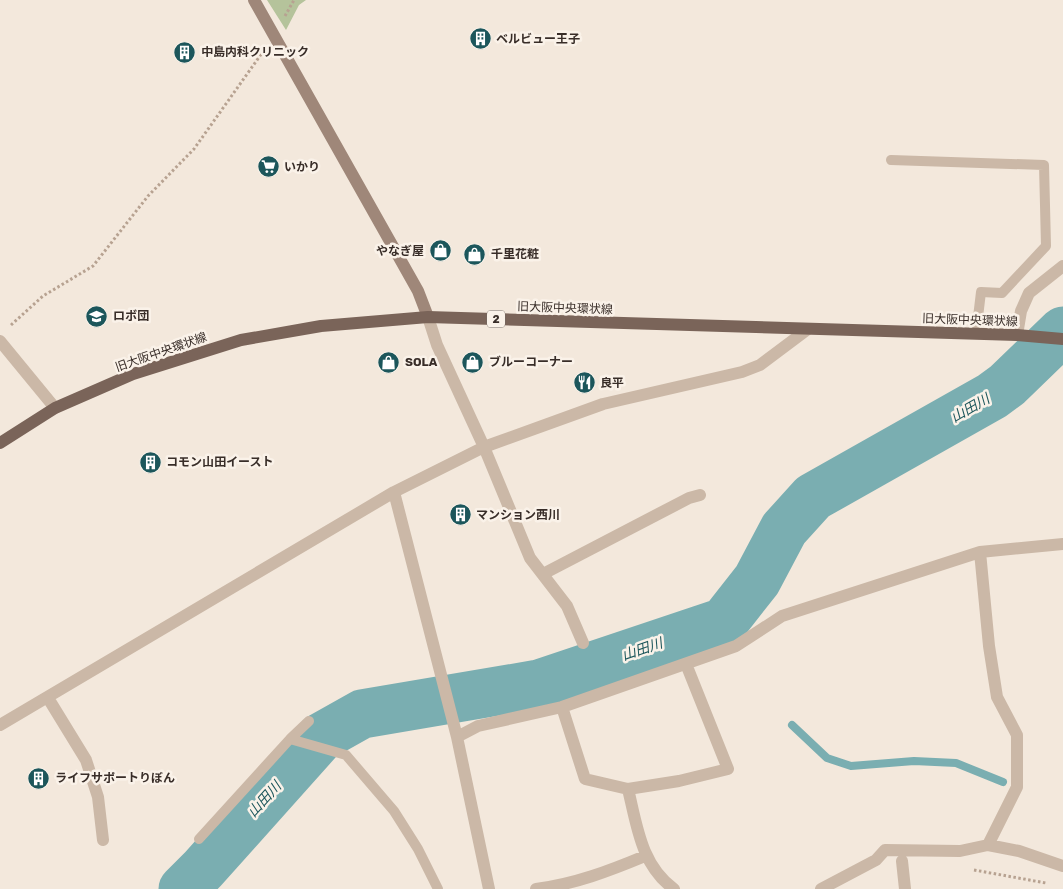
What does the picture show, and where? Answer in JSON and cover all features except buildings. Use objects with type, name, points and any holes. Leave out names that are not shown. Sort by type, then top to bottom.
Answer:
[{"type":"main road","name":"旧大阪中央環状線","points":[[0,443],[56,408],[133,374],[241,340],[321,326],[428,317],[1016,335],[1063,339]]},
{"type":"street","points":[[254,0],[418,291],[437,345],[484,447],[530,558],[567,606],[583,643]]},
{"type":"street","points":[[1016,335],[1029,293],[1063,266]]},
{"type":"street","points":[[0,725],[394,492],[484,447],[602,404],[742,372],[760,365],[808,330]]},
{"type":"street","points":[[0,341],[56,408]]},
{"type":"street","points":[[394,492],[457,737],[489,889]]},
{"type":"street","points":[[543,574],[688,498],[700,495]]},
{"type":"street","points":[[457,737],[478,726],[562,707],[686,664],[736,646],[782,616],[980,552],[1063,544]]},
{"type":"street","points":[[980,552],[989,646],[997,697],[1017,735],[1017,787],[988,845]]},
{"type":"street","points":[[562,707],[586,779],[628,789],[679,781],[728,769],[686,664]]},
{"type":"street","points":[[48,698],[86,760],[98,797],[103,840]]},
{"type":"street","points":[[628,789],[645,856],[666,883],[674,889]]},
{"type":"street","points":[[821,889],[876,860],[885,850],[960,851],[988,845],[1019,851],[1063,866]]},
{"type":"street","points":[[536,889],[559,886],[605,873],[645,856]]},
{"type":"street","points":[[902,861],[905,889]]},
{"type":"lane","points":[[891,160],[1044,165],[1046,246],[1002,294],[981,292],[976,334]]},
{"type":"lane","points":[[199,839],[290,739],[309,721]]},
{"type":"lane","points":[[290,739],[346,755],[394,812],[418,849],[438,889]]},
{"type":"path","points":[[7,329],[43,296],[93,266],[148,196],[194,149],[275,37]]},
{"type":"green space","points":[[267,0],[306,0],[299,5],[286,30]]},
{"type":"waterway","name":"山田川","points":[[183,889],[321,737],[362,714],[539,684],[724,622],[757,580],[784,529],[813,497],[992,396],[1007,385],[1063,331]]},
{"type":"waterway","points":[[792,725],[827,758],[851,766],[914,761],[956,763],[1003,782]]},
{"type":"place","name":"ベルビュー王子","points":[[480,39]]},
{"type":"place","name":"中島内科クリニック","points":[[185,52]]},
{"type":"place","name":"いかり","points":[[268,167]]},
{"type":"place","name":"やなぎ屋","points":[[440,251]]},
{"type":"place","name":"千里花粧","points":[[475,254]]},
{"type":"place","name":"ロボ団","points":[[97,316]]},
{"type":"place","name":"SOLA","points":[[389,362]]},
{"type":"place","name":"ブルーコーナー","points":[[473,362]]},
{"type":"place","name":"良平","points":[[584,383]]},
{"type":"place","name":"コモン山田イースト","points":[[150,462]]},
{"type":"place","name":"マンション西川","points":[[460,515]]},
{"type":"place","name":"ライフサポートりぼん","points":[[39,778]]}]
